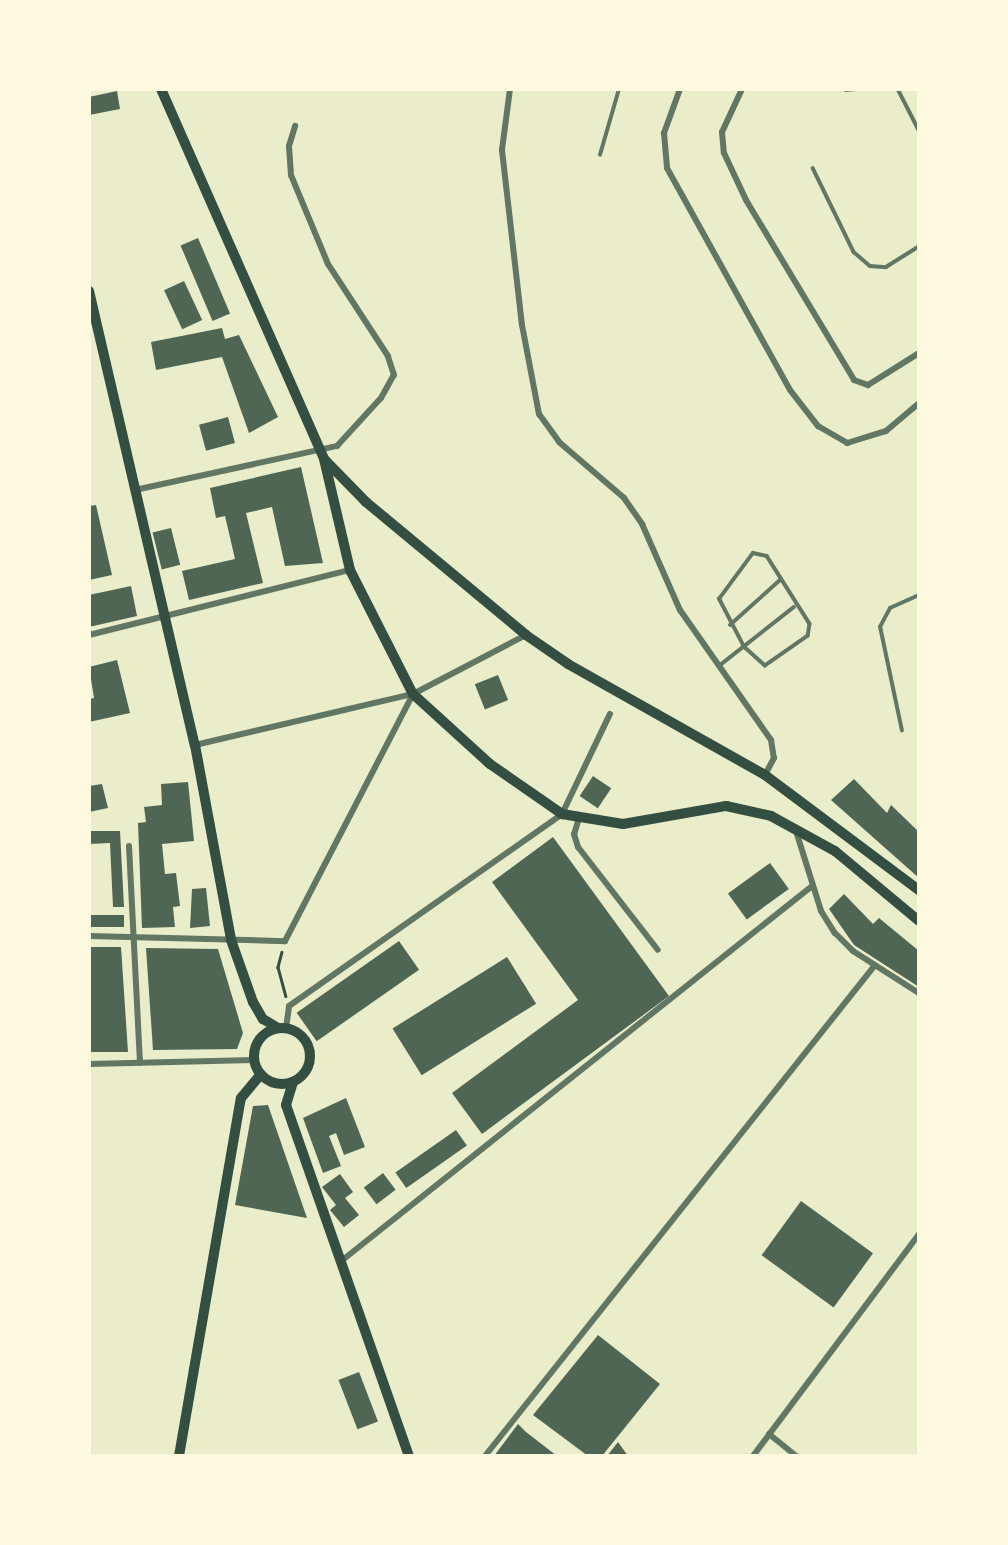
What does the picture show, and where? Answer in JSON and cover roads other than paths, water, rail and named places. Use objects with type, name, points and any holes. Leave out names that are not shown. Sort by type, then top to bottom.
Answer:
[{"type":"main road","points":[[161,89],[321,454],[350,570],[413,694],[490,764],[562,814],[623,824],[726,806],[771,816],[835,851],[919,921]]},
{"type":"main road","points":[[89,291],[195,745],[230,940],[253,1002],[263,1019],[303,1036],[310,1052],[307,1070],[293,1082],[286,1105],[409,1456]]},
{"type":"main road","points":[[321,454],[366,502],[526,635],[568,664],[765,775],[919,890]]},
{"type":"main road","points":[[282,1028],[257,1043],[254,1060],[261,1074],[276,1083],[293,1082]]},
{"type":"main road","points":[[179,1456],[241,1098],[261,1074]]},
{"type":"street","points":[[510,89],[503,163],[522,325],[539,414],[559,442],[624,498],[642,524],[680,610],[771,740],[774,758],[765,775]]},
{"type":"street","points":[[680,89],[664,133],[667,168],[790,390],[818,426],[848,443],[886,431],[919,403]]},
{"type":"street","points":[[742,89],[722,132],[724,153],[752,211],[854,380],[868,385],[919,353]]},
{"type":"street","points":[[135,489],[321,454],[337,446],[381,398],[394,376],[388,356],[328,264],[291,175],[289,146],[295,127]]},
{"type":"street","points":[[89,635],[350,570]]},
{"type":"street","points":[[195,745],[413,694],[526,635]]},
{"type":"street","points":[[89,936],[285,941],[413,694]]},
{"type":"street","points":[[282,1028],[289,1006],[562,814],[610,714]]},
{"type":"street","points":[[579,818],[574,834],[578,847],[657,950]]},
{"type":"street","points":[[795,829],[812,886],[835,933],[875,965],[919,993]]},
{"type":"street","points":[[129,846],[140,1063]]},
{"type":"street","points":[[340,1262],[812,886]]},
{"type":"street","points":[[485,1456],[875,965]]},
{"type":"street","points":[[89,1064],[254,1060]]},
{"type":"street","points":[[753,1456],[919,1234]]},
{"type":"street","points":[[769,1434],[796,1456]]},
{"type":"lane","points":[[600,155],[619,89]]},
{"type":"lane","points":[[846,90],[855,89]]},
{"type":"lane","points":[[898,89],[919,130]]},
{"type":"lane","points":[[813,168],[854,251],[870,266],[886,267],[919,246]]},
{"type":"lane","points":[[753,553],[767,556],[795,606],[810,624],[808,636],[765,666],[744,647],[730,625],[720,594],[753,553]]},
{"type":"lane","points":[[730,625],[779,581]]},
{"type":"lane","points":[[902,731],[880,627],[890,608],[919,595]]},
{"type":"lane","points":[[719,666],[795,606]]}]
